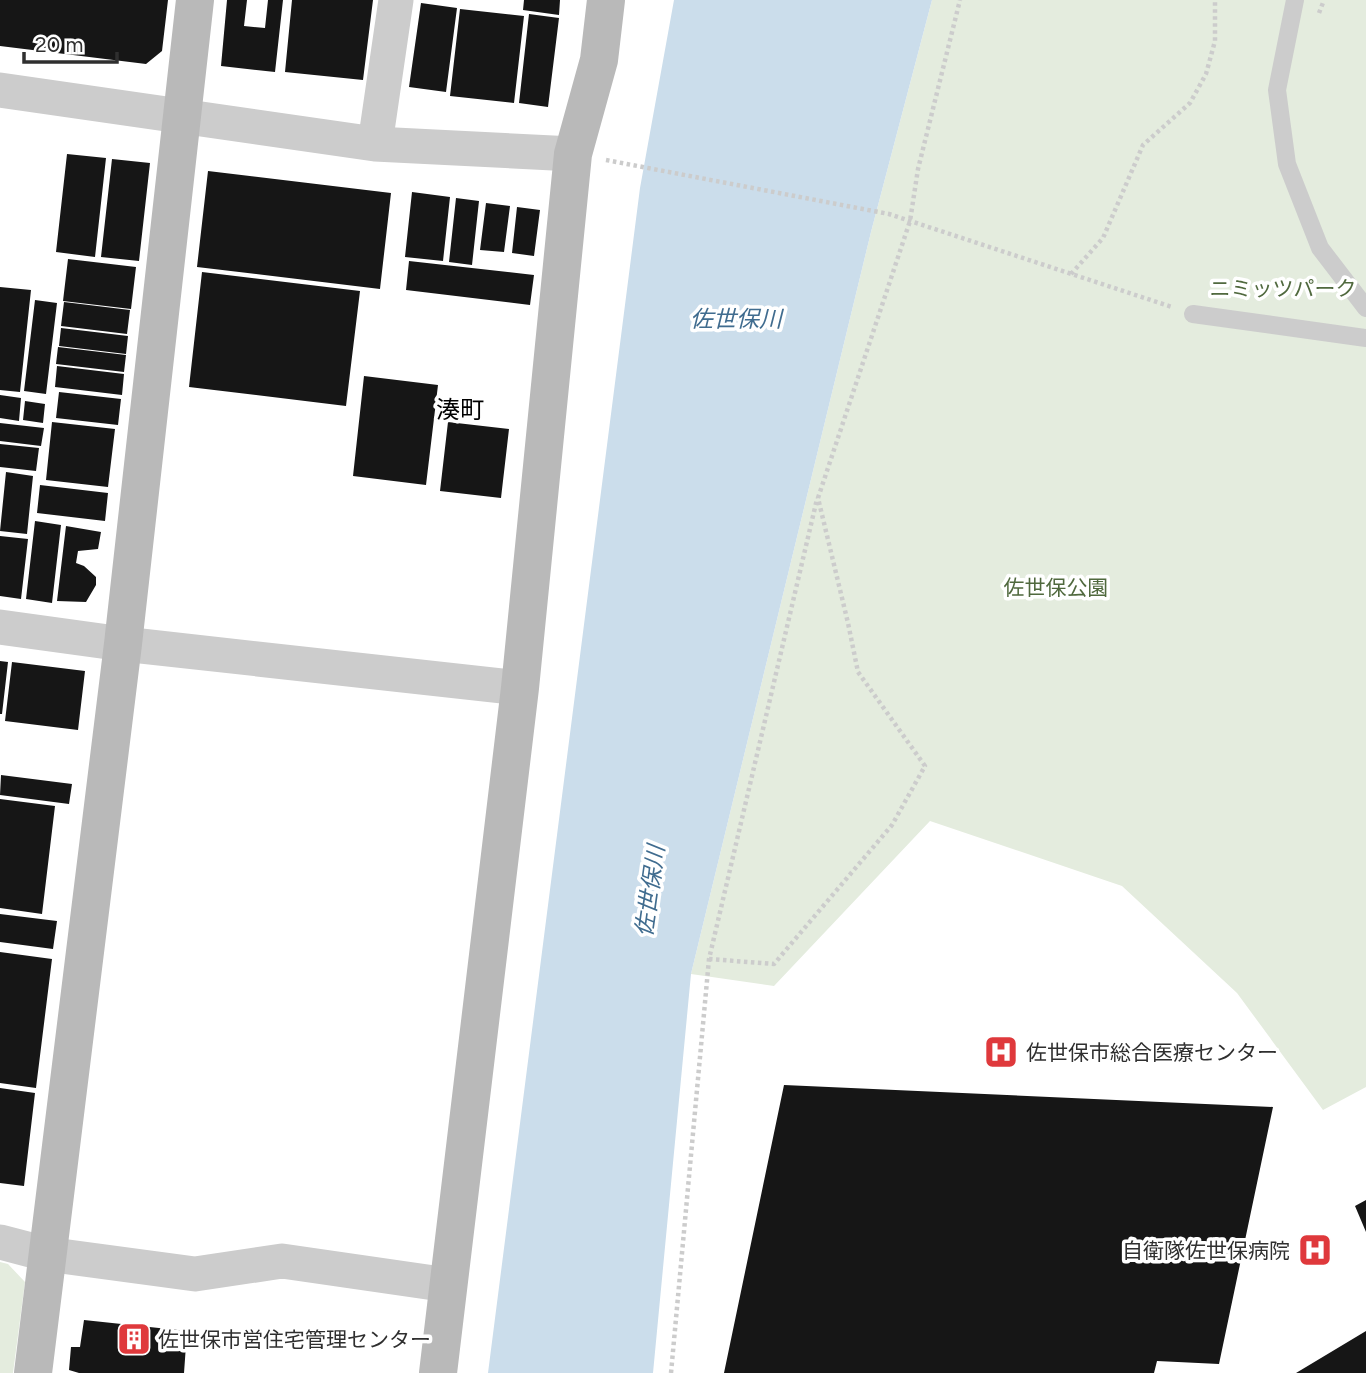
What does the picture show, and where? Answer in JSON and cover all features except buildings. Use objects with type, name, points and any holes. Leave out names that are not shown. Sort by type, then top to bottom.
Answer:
[{"type":"street","points":[[33,1373],[122,644],[195,0]]},
{"type":"street","points":[[375,144],[396,0]]},
{"type":"street","points":[[438,1373],[520,688],[573,153],[599,60],[606,0]]},
{"type":"street","points":[[0,90],[375,144],[573,153]]},
{"type":"street","points":[[0,627],[122,644],[520,688]]},
{"type":"street","points":[[0,1242],[46,1254],[195,1274],[282,1261],[448,1285]]},
{"type":"lane","points":[[1295,0],[1277,90],[1287,164],[1320,248],[1366,308]]},
{"type":"lane","points":[[1193,314],[1366,338]]},
{"type":"path","points":[[671,1373],[709,959],[818,498],[910,221],[918,169],[960,0]]},
{"type":"path","points":[[1071,274],[1103,237],[1143,145],[1190,103],[1206,74],[1215,41],[1215,0]]},
{"type":"path","points":[[1315,25],[1324,0]]},
{"type":"path","points":[[634,166],[889,214],[1193,314]]},
{"type":"path","points":[[709,959],[774,964],[892,825],[925,766],[858,672],[818,498]]},
{"type":"green space","name":"佐世保公園","points":[[932,0],[1366,0],[1366,1087],[1323,1110],[1237,993],[1122,886],[930,821],[774,986],[691,974],[871,232]]},
{"type":"green space","points":[[0,1262],[8,1264],[25,1282],[13,1373],[0,1373]]},
{"type":"water","name":"佐世保川","points":[[674,0],[932,0],[871,232],[691,974],[653,1373],[488,1373],[640,188]]},
{"type":"place","name":"佐世保市総合医療センター","points":[[1001,1052]]},
{"type":"place","name":"自衛隊佐世保病院","points":[[1315,1250]]},
{"type":"place","name":"佐世保市営住宅管理センター","points":[[134,1339]]},
{"type":"district","name":"湊町","points":[[460,409]]},
{"type":"park label","name":"ニミッツパーク","points":[[1283,288]]}]
